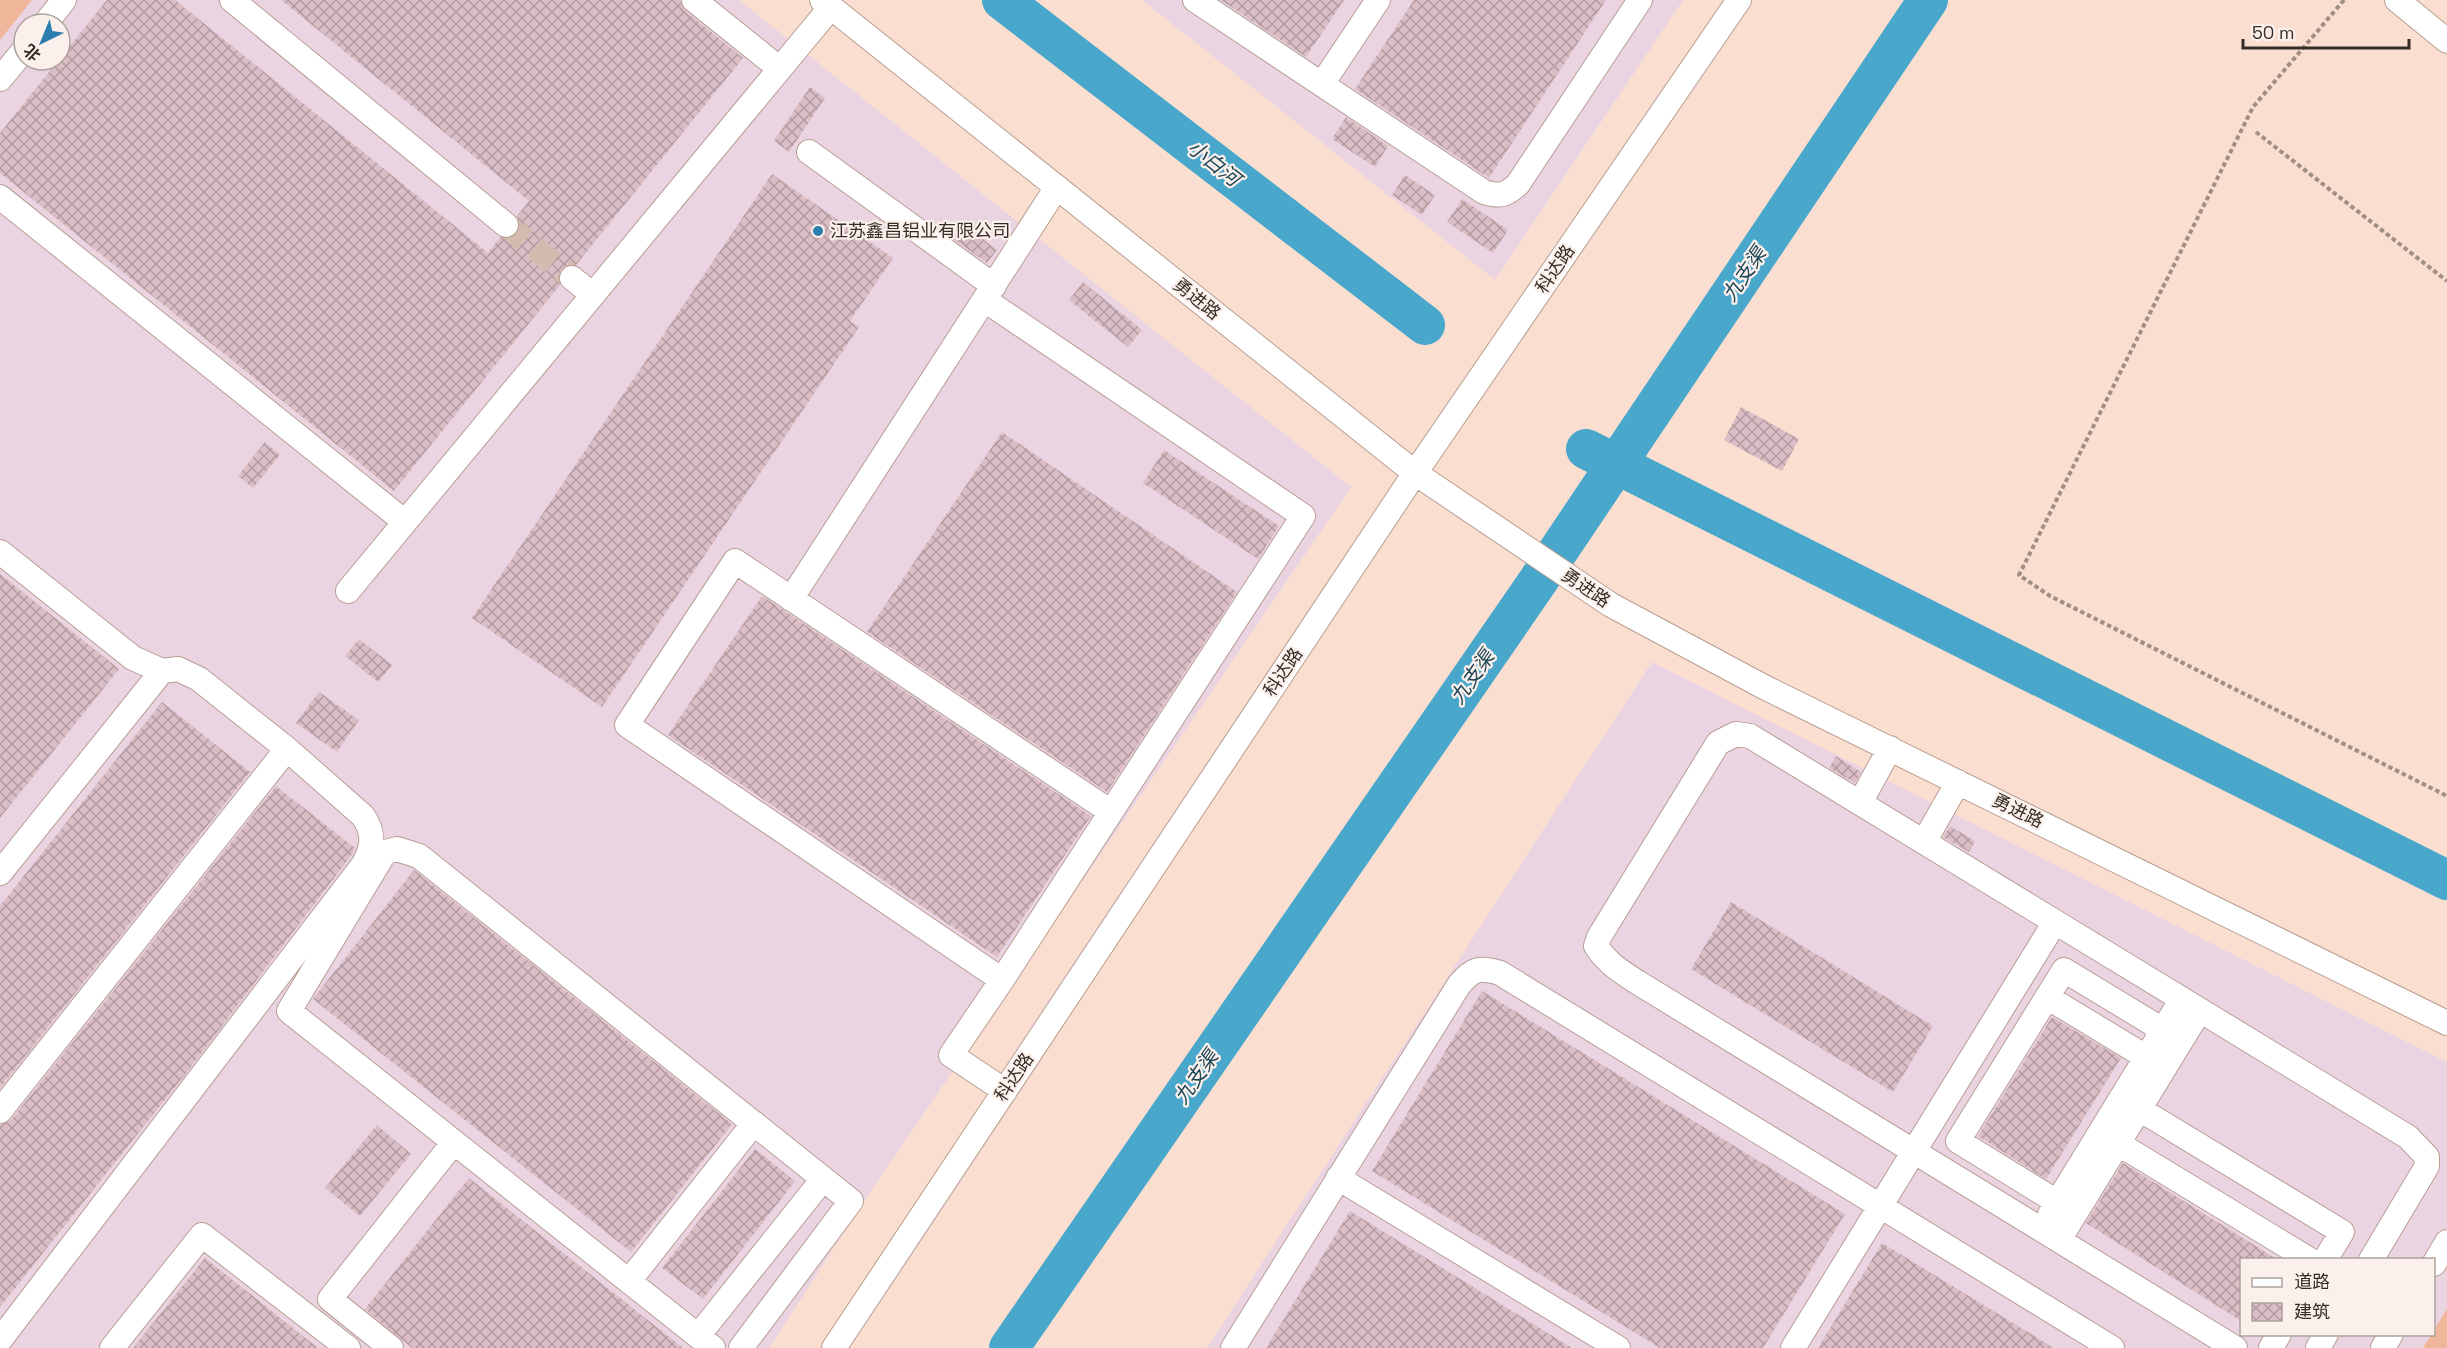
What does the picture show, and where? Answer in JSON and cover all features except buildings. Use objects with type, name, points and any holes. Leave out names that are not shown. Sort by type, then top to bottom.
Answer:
[{"type":"street","points":[[54,12],[64,0]]},
{"type":"street","points":[[232,0],[506,225]]},
{"type":"street","points":[[694,0],[780,69]]},
{"type":"street","points":[[1195,0],[1484,192],[1498,196],[1508,193],[1518,184],[1640,0]]},
{"type":"street","points":[[1322,84],[1378,0]]},
{"type":"street","name":"科达路","points":[[834,1348],[1415,473],[1739,0]]},
{"type":"street","points":[[2397,0],[2447,41]]},
{"type":"street","points":[[348,591],[780,69],[827,3]]},
{"type":"street","name":"勇进路","points":[[827,3],[1415,473],[1611,606],[1764,687],[2447,1023]]},
{"type":"street","points":[[0,79],[12,64]]},
{"type":"street","points":[[809,152],[989,293],[1303,516],[951,1055],[1005,1091]]},
{"type":"street","points":[[791,599],[1057,187]]},
{"type":"street","points":[[0,197],[405,522]]},
{"type":"street","points":[[572,278],[593,295]]},
{"type":"street","points":[[0,552],[133,658],[162,671],[178,669],[199,679],[287,749],[363,816],[371,827],[372,850],[363,865],[0,1340]]},
{"type":"street","points":[[1002,980],[627,725],[735,561],[1111,812]]},
{"type":"street","points":[[4,858],[162,671]]},
{"type":"street","points":[[2235,1348],[1629,977],[1613,966],[1596,946],[1599,937],[1711,752],[1727,737],[1750,736],[2408,1137],[2427,1157],[2421,1177],[2372,1258]]},
{"type":"street","points":[[1860,803],[1890,748]]},
{"type":"street","points":[[0,1111],[287,749]]},
{"type":"street","points":[[1924,842],[1958,782]]},
{"type":"street","points":[[741,1348],[851,1201],[419,856],[397,849],[385,852],[289,1011],[706,1342],[823,1179]]},
{"type":"street","points":[[1793,1348],[2055,921]]},
{"type":"street","points":[[1233,1348],[1459,985],[1470,972],[1485,969],[1500,973],[2112,1348]]},
{"type":"street","points":[[2057,1202],[1958,1142],[2047,997],[2064,970],[2163,1030]]},
{"type":"street","points":[[2047,997],[2146,1057]]},
{"type":"street","points":[[2050,1235],[2191,1005]]},
{"type":"street","points":[[2130,1103],[2146,1057],[2163,1030],[2191,1005]]},
{"type":"street","points":[[1981,1042],[2010,1059]]},
{"type":"street","points":[[2130,1103],[2342,1232],[2326,1258]]},
{"type":"street","points":[[629,1281],[754,1123]]},
{"type":"street","points":[[2050,1235],[2057,1202],[2109,1138]]},
{"type":"street","points":[[2109,1138],[2307,1258]]},
{"type":"street","points":[[392,1348],[330,1299],[454,1142]]},
{"type":"street","points":[[2194,1189],[2216,1155]]},
{"type":"street","points":[[1338,1178],[1618,1348]]},
{"type":"street","points":[[2254,1226],[2275,1191]]},
{"type":"street","points":[[111,1348],[202,1235],[348,1348]]},
{"type":"street","points":[[2435,1261],[2447,1242]]},
{"type":"path","points":[[2344,0],[2253,107],[2019,575],[2050,596],[2447,796]]},
{"type":"path","points":[[2256,132],[2447,281]]},
{"type":"shaded area","points":[[0,0],[739,0],[1351,487],[867,1197],[769,1348],[0,1348]]},
{"type":"shaded area","points":[[0,0],[32,0],[22,12],[12,12],[12,25],[0,40]]},
{"type":"shaded area","points":[[1142,0],[1683,0],[1495,280]]},
{"type":"shaded area","points":[[1652,662],[2447,1062],[2447,1348],[1207,1348]]},
{"type":"shaded area","points":[[2447,1309],[2447,1348],[2423,1348],[2430,1336],[2435,1336],[2435,1328]]},
{"type":"waterway","name":"小白河","points":[[1002,0],[1425,325]]},
{"type":"waterway","name":"九支渠","points":[[1009,1348],[1538,581],[1928,0]]},
{"type":"waterway","points":[[1586,449],[2447,880]]},
{"type":"tunnel","points":[[506,225],[572,278]]},
{"type":"place","name":"江苏鑫昌铝业有限公司","points":[[818,231]]}]
